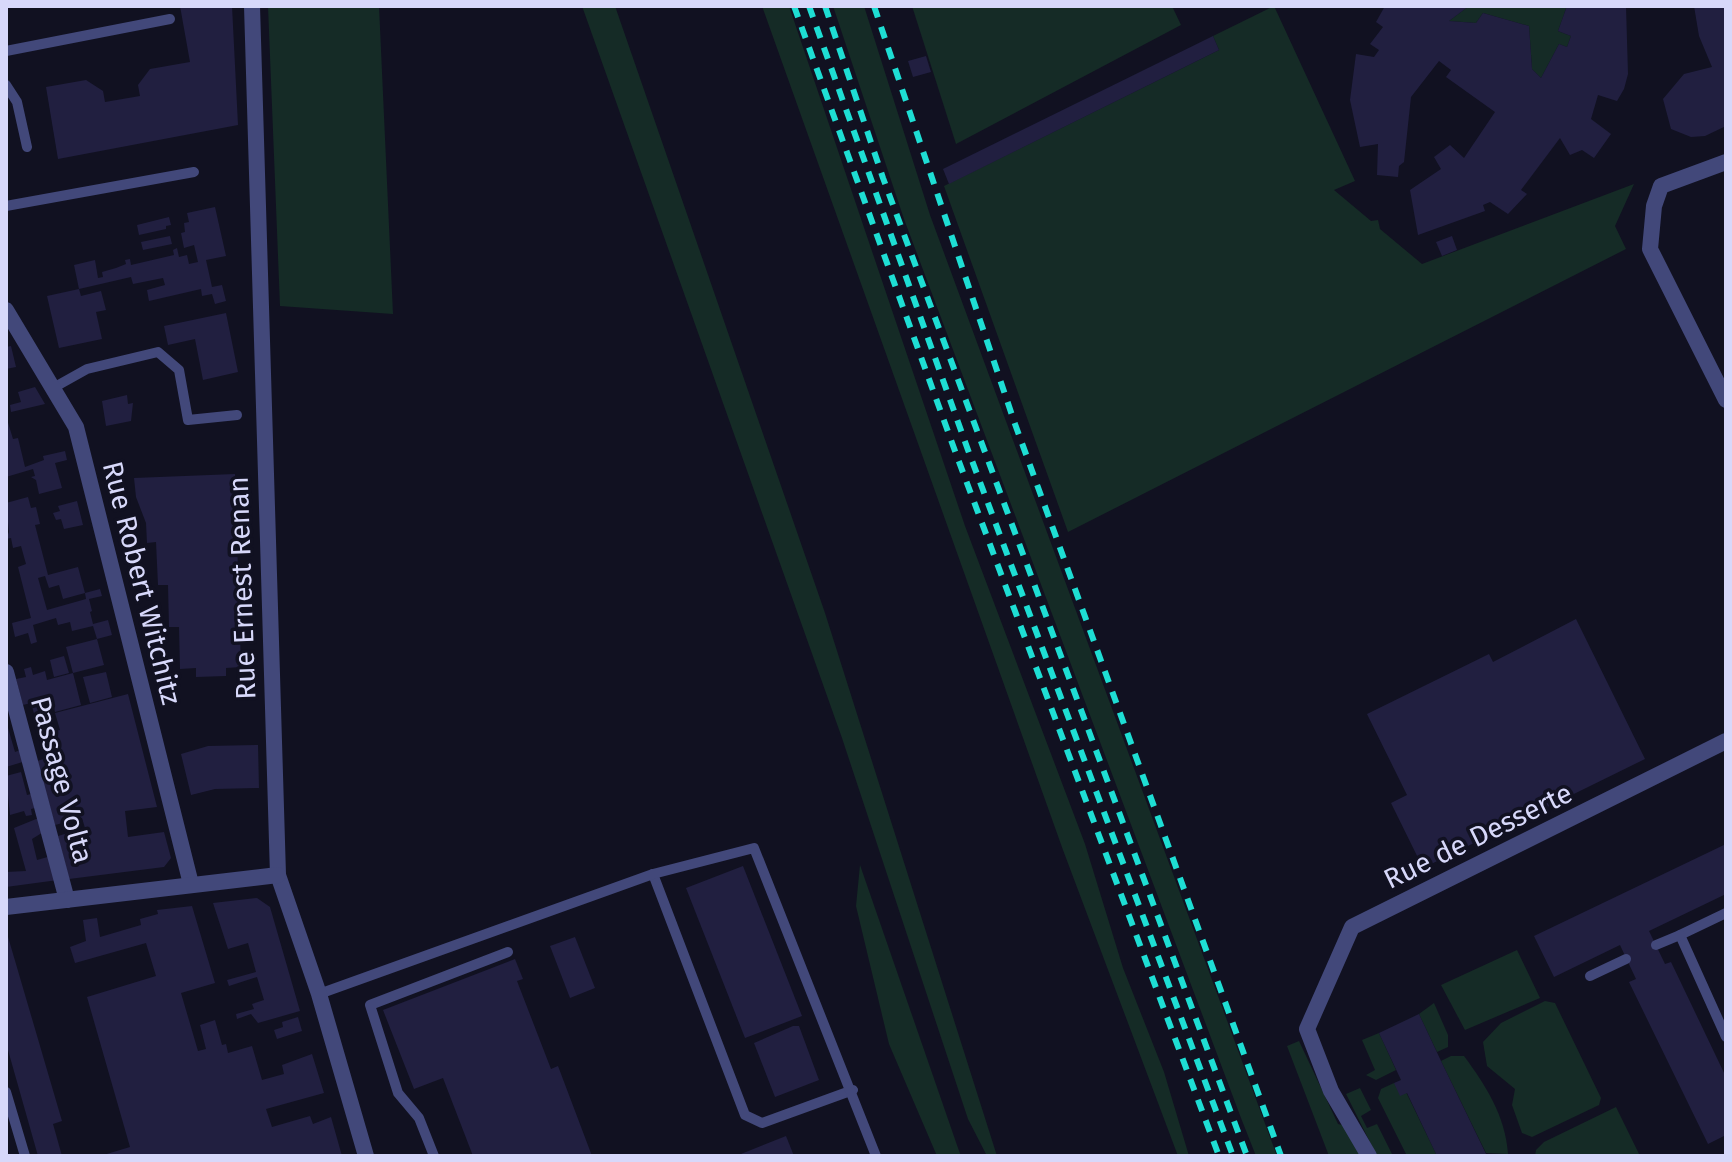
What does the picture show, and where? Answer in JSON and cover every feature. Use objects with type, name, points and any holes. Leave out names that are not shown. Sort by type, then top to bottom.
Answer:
[{"type":"street","name":"Rue Ernest Renan","points":[[252,6],[278,875],[319,994],[366,1156]]},
{"type":"street","points":[[1726,162],[1661,186],[1654,206],[1650,249],[1726,400]]},
{"type":"street","name":"Rue Robert Witchitz","points":[[6,310],[76,427],[191,884]]},
{"type":"street","name":"Passage Volta","points":[[6,672],[67,900]]},
{"type":"street","name":"Rue de Desserte","points":[[1369,1156],[1331,1091],[1307,1029],[1352,927],[1726,741]]},
{"type":"street","points":[[6,907],[278,875]]},
{"type":"lane","points":[[6,51],[170,19]]},
{"type":"lane","points":[[6,85],[17,102],[27,147]]},
{"type":"lane","points":[[6,206],[194,172]]},
{"type":"lane","points":[[53,388],[87,369],[158,352],[179,370],[188,420],[237,415]]},
{"type":"lane","points":[[319,994],[653,874],[754,848],[853,1090],[876,1156]]},
{"type":"lane","points":[[653,874],[745,1115],[762,1123],[853,1090]]},
{"type":"lane","points":[[1656,945],[1726,913]]},
{"type":"lane","points":[[1680,935],[1726,1037]]},
{"type":"lane","points":[[434,1156],[419,1118],[398,1093],[368,1018],[370,1005],[508,952]]},
{"type":"lane","points":[[1590,976],[1626,959]]},
{"type":"lane","points":[[6,1092],[25,1156]]},
{"type":"green space","points":[[268,6],[379,6],[393,314],[280,306]]},
{"type":"green space","points":[[582,6],[615,6],[825,613],[997,1156],[987,1156],[968,1119],[842,738]]},
{"type":"green space","points":[[762,6],[789,6],[965,526],[1085,844],[1123,968],[1164,1072],[1189,1156],[1178,1156],[1063,850]]},
{"type":"green space","points":[[833,6],[864,6],[930,215],[1277,1156],[1256,1156],[1241,1118],[904,219]]},
{"type":"green space","points":[[912,6],[1172,6],[1181,25],[956,144]]},
{"type":"green space","points":[[1274,6],[1355,181],[1334,190],[1371,221],[1378,220],[1380,229],[1422,264],[1634,184],[1615,226],[1626,249],[1068,532],[944,186],[1219,50],[1213,36]]},
{"type":"green space","points":[[1469,6],[1567,6],[1558,31],[1571,36],[1567,47],[1559,44],[1541,78],[1532,69],[1529,26],[1483,13],[1476,23],[1449,21]]},
{"type":"green space","points":[[860,865],[961,1156],[937,1156],[889,1044],[856,906]]},
{"type":"green space","points":[[1517,950],[1540,998],[1465,1030],[1441,985]]},
{"type":"green space","points":[[1545,1001],[1555,1003],[1601,1098],[1599,1105],[1532,1137],[1522,1133],[1512,1105],[1515,1089],[1487,1066],[1483,1042],[1501,1023]]},
{"type":"green space","points":[[1434,1003],[1448,1035],[1448,1047],[1437,1052],[1419,1014]]},
{"type":"green space","points":[[1379,1033],[1396,1070],[1376,1080],[1366,1075],[1375,1070],[1362,1040]]},
{"type":"green space","points":[[1299,1041],[1338,1124],[1346,1126],[1361,1156],[1329,1156],[1287,1046]]},
{"type":"green space","points":[[1451,1056],[1464,1056],[1487,1090],[1503,1126],[1508,1154],[1486,1153],[1441,1061]]},
{"type":"green space","points":[[1394,1083],[1406,1092],[1437,1156],[1407,1156],[1378,1098],[1381,1089]]},
{"type":"green space","points":[[1360,1088],[1371,1110],[1361,1116],[1367,1128],[1377,1124],[1393,1156],[1377,1156],[1346,1094]]},
{"type":"green space","points":[[1616,1107],[1640,1156],[1535,1156],[1536,1150],[1544,1142]]},
{"type":"building","points":[[180,6],[232,6],[238,125],[58,159],[46,87],[86,80],[103,91],[105,102],[140,96],[138,85],[150,69],[190,62]]},
{"type":"building","points":[[1385,6],[1469,6],[1449,21],[1476,23],[1483,13],[1529,26],[1532,69],[1541,78],[1559,44],[1567,47],[1571,36],[1558,31],[1567,6],[1626,6],[1628,74],[1624,89],[1617,101],[1598,95],[1591,119],[1611,134],[1594,158],[1582,150],[1570,155],[1560,138],[1521,190],[1527,194],[1508,214],[1490,202],[1483,205],[1485,211],[1418,235],[1410,190],[1441,169],[1434,157],[1450,145],[1464,158],[1495,112],[1446,77],[1451,70],[1439,61],[1411,97],[1404,162],[1399,166],[1398,177],[1377,175],[1378,144],[1360,147],[1350,100],[1356,54],[1374,57],[1379,50],[1370,44],[1383,27],[1376,22]]},
{"type":"building","points":[[1694,6],[1726,6],[1726,126],[1705,136],[1691,137],[1671,129],[1663,99],[1684,74],[1712,67],[1699,36]]},
{"type":"building","points":[[1213,36],[1219,50],[949,184],[943,169]]},
{"type":"building","points":[[926,56],[931,72],[913,77],[908,61]]},
{"type":"building","points":[[215,207],[226,256],[206,260],[212,287],[222,285],[226,301],[215,304],[212,294],[202,296],[201,289],[149,301],[147,290],[165,285],[163,278],[133,284],[131,277],[79,289],[74,265],[95,260],[98,278],[103,277],[102,272],[126,264],[125,260],[130,259],[131,265],[174,255],[173,250],[177,248],[179,257],[187,255],[189,264],[198,262],[194,245],[184,248],[181,233],[185,232],[184,223],[189,222],[187,213]]},
{"type":"building","points":[[169,217],[171,225],[166,229],[139,235],[137,225]]},
{"type":"building","points":[[170,236],[172,244],[143,250],[141,242]]},
{"type":"building","points":[[1452,236],[1457,250],[1442,256],[1436,242]]},
{"type":"building","points":[[79,289],[81,296],[101,291],[106,310],[96,312],[102,339],[59,348],[47,296]]},
{"type":"building","points":[[226,313],[238,372],[203,380],[195,339],[168,345],[164,326]]},
{"type":"building","points":[[11,346],[16,367],[6,369],[6,347]]},
{"type":"building","points":[[35,387],[45,404],[11,412],[10,405],[21,402],[18,392]]},
{"type":"building","points":[[127,395],[128,404],[133,403],[131,421],[106,426],[102,401]]},
{"type":"building","points":[[6,416],[13,439],[18,438],[25,467],[44,460],[43,456],[65,451],[67,460],[55,463],[62,488],[39,494],[36,480],[31,477],[35,476],[33,469],[6,477]]},
{"type":"building","points":[[235,474],[241,667],[226,668],[226,676],[196,677],[196,668],[180,669],[179,627],[169,627],[168,585],[158,585],[156,542],[147,543],[146,523],[136,497],[134,478]]},
{"type":"building","points":[[28,497],[31,508],[36,507],[40,524],[35,525],[48,575],[78,567],[85,593],[100,589],[102,596],[89,599],[93,624],[108,620],[112,635],[97,639],[93,626],[72,631],[70,622],[58,625],[56,618],[33,625],[37,642],[31,644],[28,633],[15,637],[12,623],[31,618],[18,567],[26,564],[21,546],[13,548],[11,538],[6,539],[9,532],[6,503]],"holes":[[[45,576],[49,588],[59,585],[63,599],[85,593],[86,599],[47,610],[38,578]]]},
{"type":"building","points":[[77,501],[83,525],[64,529],[61,519],[56,520],[53,513],[60,511],[58,506]]},
{"type":"building","points":[[1576,619],[1645,759],[1423,868],[1391,803],[1407,795],[1367,714],[1489,654],[1493,662]]},
{"type":"building","points":[[97,639],[104,665],[73,673],[66,647]]},
{"type":"building","points":[[64,656],[69,673],[54,677],[50,660]]},
{"type":"building","points":[[31,667],[33,675],[45,671],[47,680],[73,673],[81,705],[55,712],[52,698],[40,701],[44,716],[35,717],[31,703],[23,705],[16,679],[26,677],[24,669]]},
{"type":"building","points":[[106,672],[112,697],[90,703],[83,677]]},
{"type":"building","points":[[128,694],[157,807],[125,811],[128,837],[164,832],[171,858],[164,867],[69,879],[58,836],[85,828],[82,818],[55,825],[37,761],[50,757],[44,733],[60,730],[55,713]]},
{"type":"building","points":[[6,721],[15,752],[23,749],[26,761],[6,767]]},
{"type":"building","points":[[258,745],[259,788],[215,789],[191,795],[181,754],[208,746]]},
{"type":"building","points":[[21,772],[27,795],[35,793],[39,807],[31,809],[32,815],[26,816],[24,811],[10,815],[6,776]]},
{"type":"building","points":[[41,817],[45,831],[32,839],[37,860],[51,856],[58,880],[6,887],[6,872],[26,871],[14,828]]},
{"type":"building","points":[[1726,844],[1726,894],[1649,931],[1665,964],[1671,962],[1726,1077],[1726,1135],[1708,1144],[1629,982],[1636,979],[1620,945],[1554,977],[1534,936]]},
{"type":"building","points":[[743,866],[802,1016],[745,1038],[686,888]]},
{"type":"building","points":[[257,898],[270,907],[300,1011],[258,1023],[251,1014],[237,1019],[236,1014],[254,1009],[252,1004],[264,1000],[257,977],[229,986],[227,980],[256,972],[248,943],[228,949],[213,903]]},
{"type":"building","points":[[192,906],[215,983],[181,993],[198,1051],[206,1049],[200,1025],[215,1020],[222,1045],[226,1044],[228,1053],[252,1046],[262,1080],[284,1074],[282,1065],[312,1054],[324,1093],[266,1109],[272,1127],[310,1116],[313,1124],[331,1117],[342,1156],[100,1156],[130,1147],[87,997],[156,976],[146,943],[75,963],[70,947],[86,941],[83,920],[97,918],[100,937],[141,925],[140,919],[158,914],[157,910]]},
{"type":"building","points":[[6,930],[62,1121],[53,1124],[62,1156],[38,1156],[6,1043]]},
{"type":"building","points":[[575,937],[595,988],[570,998],[550,946]]},
{"type":"building","points":[[515,959],[523,979],[517,981],[551,1069],[558,1066],[592,1156],[473,1156],[443,1078],[414,1089],[383,1010]]},
{"type":"building","points":[[1419,1014],[1487,1156],[1437,1156],[1407,1093],[1400,1096],[1394,1083],[1401,1080],[1379,1033]]},
{"type":"building","points":[[298,1017],[302,1031],[277,1039],[274,1030],[283,1027],[282,1022]]},
{"type":"building","points":[[799,1026],[819,1080],[775,1097],[754,1043]]},
{"type":"building","points":[[786,1136],[794,1156],[736,1156]]},
{"type":"railway","points":[[794,6],[955,451],[1219,1156]]},
{"type":"railway","points":[[809,6],[968,450],[1233,1156]]},
{"type":"railway","points":[[825,6],[883,178],[1247,1156]]},
{"type":"railway","points":[[874,6],[1015,424],[1281,1156]]}]
